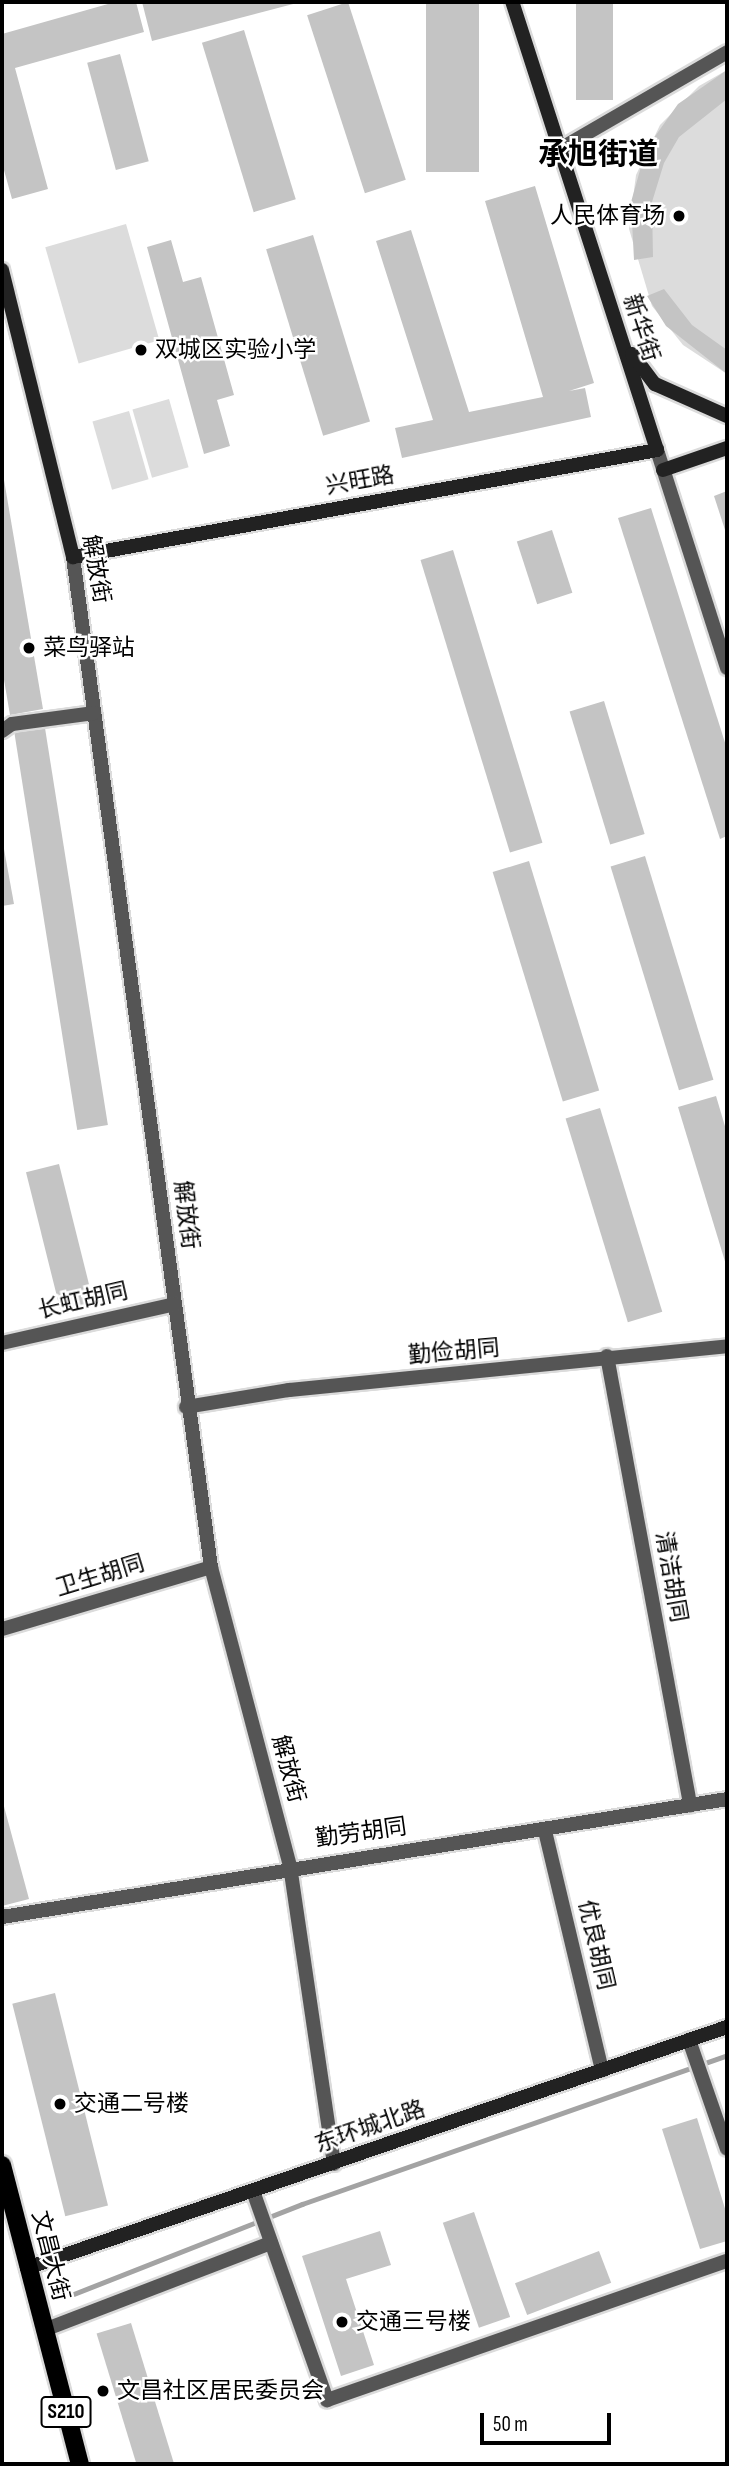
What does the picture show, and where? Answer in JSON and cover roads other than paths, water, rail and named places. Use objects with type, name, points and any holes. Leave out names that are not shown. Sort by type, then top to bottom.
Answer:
[{"type":"main road","name":"文昌大街","points":[[3,2173],[80,2464]]},
{"type":"street","name":"新华街","points":[[512,2],[727,668]]},
{"type":"street","points":[[560,149],[727,52]]},
{"type":"street","name":"解放街","points":[[2,270],[73,557],[175,1304],[186,1407],[211,1567],[290,1866],[334,2164]]},
{"type":"street","points":[[619,334],[655,384],[727,416]]},
{"type":"street","points":[[663,470],[727,449]]},
{"type":"street","name":"兴旺路","points":[[73,557],[657,450]]},
{"type":"street","points":[[2,731],[94,713]]},
{"type":"street","name":"长虹胡同","points":[[2,1343],[175,1304]]},
{"type":"street","name":"勤俭胡同","points":[[186,1407],[607,1356],[727,1346]]},
{"type":"street","name":"清洁胡同","points":[[607,1356],[690,1805]]},
{"type":"street","name":"卫生胡同","points":[[2,1629],[211,1567]]},
{"type":"street","name":"勤劳胡同","points":[[2,1917],[290,1866],[545,1831],[727,1799]]},
{"type":"street","name":"优良胡同","points":[[545,1831],[602,2070]]},
{"type":"street","name":"东环城北路","points":[[27,2268],[727,2027]]},
{"type":"street","points":[[689,2040],[727,2149]]},
{"type":"street","points":[[253,2191],[327,2400],[727,2262]]},
{"type":"street","points":[[43,2328],[271,2243]]},
{"type":"waterway","points":[[66,2297],[302,2204],[727,2055]]},
{"type":"place","name":"人民体育场","points":[[679,216]]},
{"type":"place","name":"双城区实验小学","points":[[141,350]]},
{"type":"place","name":"菜鸟驿站","points":[[29,648]]},
{"type":"place","name":"交通二号楼","points":[[60,2104]]},
{"type":"place","name":"交通三号楼","points":[[342,2322]]},
{"type":"place","name":"文昌社区居民委员会","points":[[103,2391]]},
{"type":"district","name":"承旭街道","points":[[598,155]]}]
